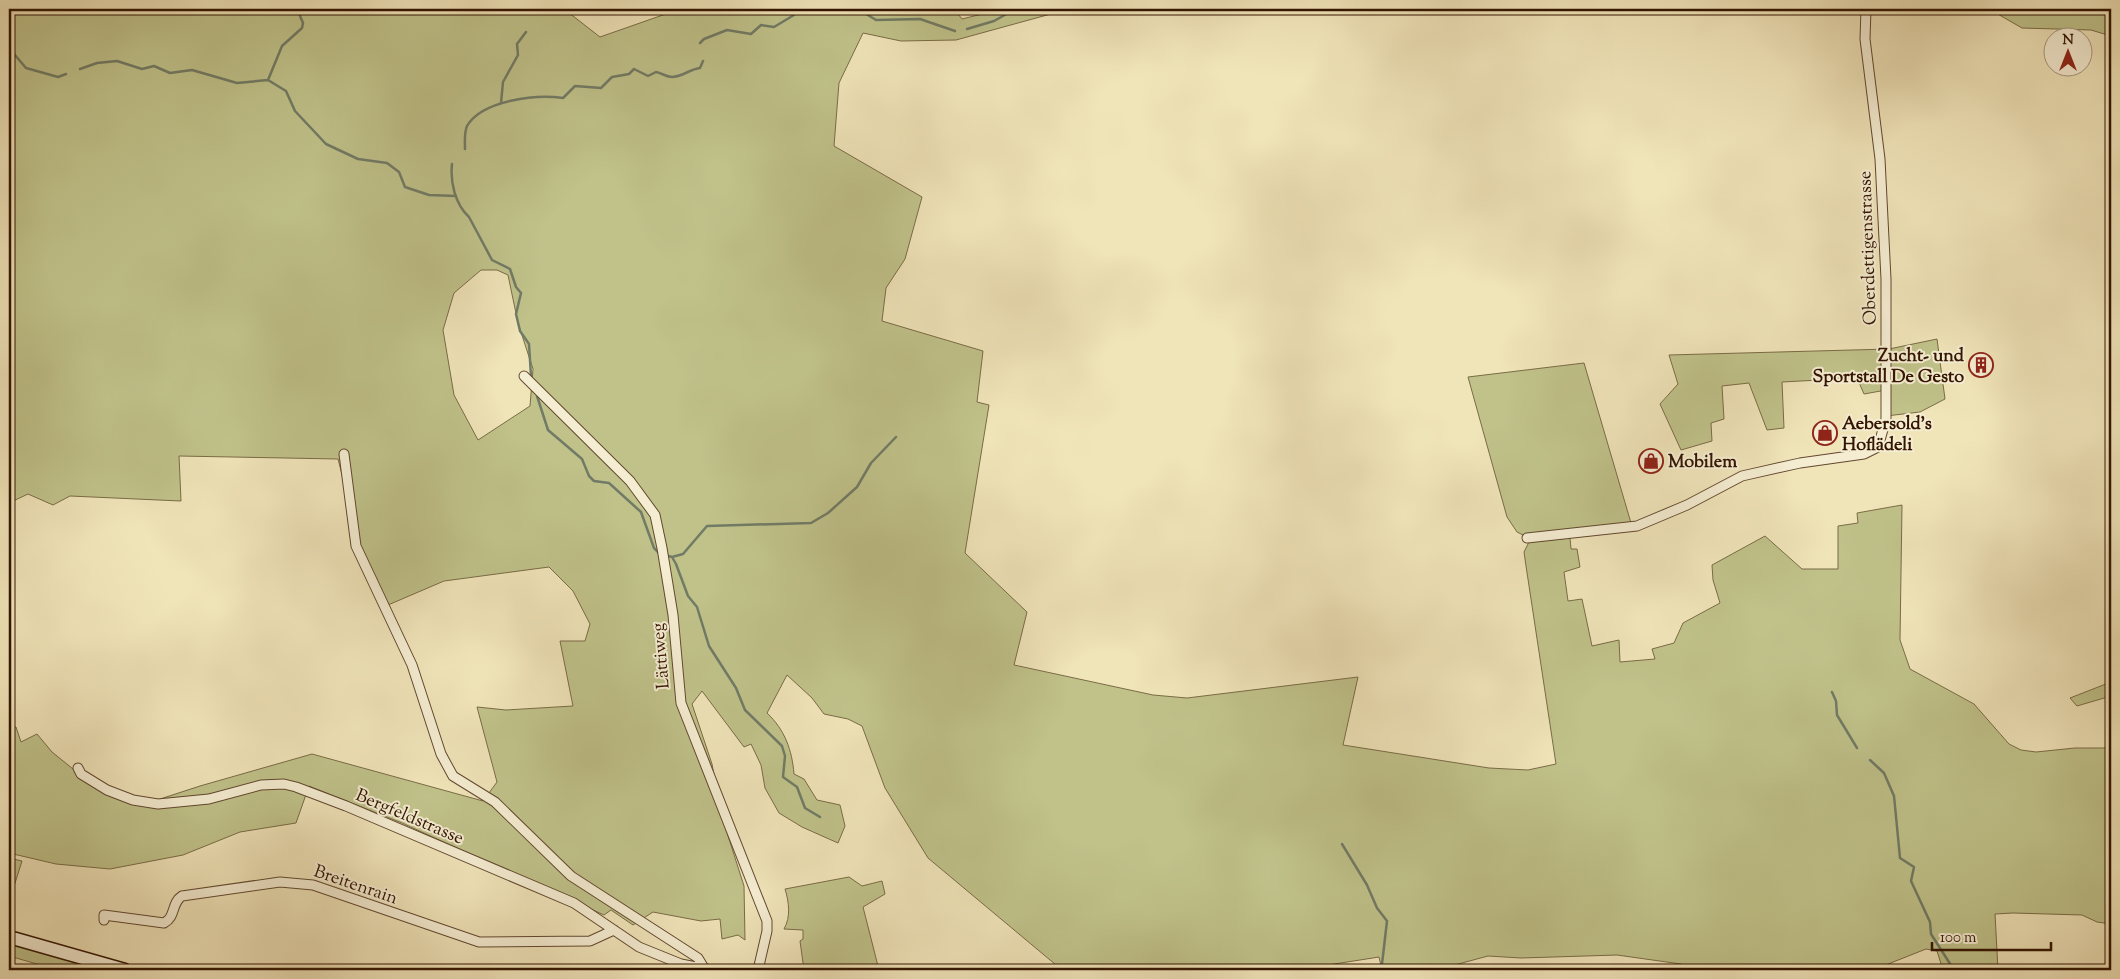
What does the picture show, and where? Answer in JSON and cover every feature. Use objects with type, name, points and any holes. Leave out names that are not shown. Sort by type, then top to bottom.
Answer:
[{"type":"main road","points":[[9,937],[125,970]]},
{"type":"street","name":"Oberdettigenstrasse","points":[[1527,538],[1637,526],[1687,506],[1742,476],[1800,463],[1864,454],[1878,447],[1886,419],[1886,279],[1880,159],[1866,38],[1866,9]]},
{"type":"street","name":"Lättiweg","points":[[524,376],[640,492],[654,515],[664,558],[673,615],[681,703],[767,921],[767,931],[758,970]]},
{"type":"street","points":[[344,454],[356,546],[412,665],[442,754],[453,776],[495,802],[571,876],[698,958],[708,969]]},
{"type":"street","name":"Bergfeldstrasse","points":[[79,771],[107,790],[133,800],[158,804],[209,799],[260,785],[284,784],[296,787],[574,903],[639,947],[681,964],[708,969]]},
{"type":"street","name":"Breitenrain","points":[[104,920],[104,915],[164,923],[171,918],[176,901],[182,896],[289,882],[313,885],[479,942],[590,941],[614,930]]},
{"type":"green space","points":[[9,9],[564,9],[600,37],[680,9],[954,9],[962,19],[1002,9],[1069,9],[956,40],[901,41],[863,33],[839,83],[834,146],[922,197],[905,259],[886,288],[882,321],[983,351],[977,402],[989,405],[965,553],[1027,612],[1014,665],[1153,695],[1187,698],[1358,677],[1343,745],[1489,768],[1528,770],[1556,764],[1524,552],[1529,542],[1570,538],[1571,549],[1577,549],[1580,567],[1564,572],[1568,601],[1582,599],[1592,646],[1619,640],[1620,662],[1655,659],[1652,649],[1674,643],[1683,623],[1720,603],[1713,580],[1712,565],[1765,536],[1802,569],[1838,569],[1838,526],[1858,523],[1857,513],[1902,505],[1900,640],[1910,669],[1974,704],[2009,744],[2021,750],[2036,752],[2075,748],[2111,748],[2111,924],[2097,922],[2082,915],[1995,914],[1998,970],[1943,970],[1937,951],[1926,949],[1873,970],[1692,970],[1681,964],[1617,955],[1521,958],[1488,956],[1436,970],[1382,970],[1379,957],[1296,970],[1062,970],[928,858],[885,788],[862,726],[848,719],[824,714],[812,698],[787,675],[767,713],[783,733],[789,749],[794,774],[804,779],[817,800],[840,805],[845,826],[838,843],[802,827],[779,813],[765,788],[761,765],[751,744],[744,747],[702,691],[692,704],[712,764],[722,817],[744,886],[745,940],[738,935],[722,939],[720,919],[701,921],[653,912],[633,925],[611,910],[604,915],[402,823],[309,786],[296,823],[240,832],[183,855],[110,869],[56,864],[9,853],[9,728],[16,727],[21,742],[37,734],[52,752],[99,790],[154,801],[312,754],[483,801],[497,782],[477,707],[506,710],[573,706],[560,641],[585,641],[590,624],[573,591],[549,567],[444,581],[381,608],[358,537],[338,459],[179,456],[181,501],[70,496],[53,505],[28,494],[9,503]],"holes":[[[481,270],[497,270],[508,275],[518,323],[533,369],[530,406],[478,440],[454,395],[443,330],[454,293]]]},
{"type":"green space","points":[[1989,9],[2111,9],[2111,36],[2092,30],[2092,28],[2022,28]]},
{"type":"green space","points":[[1937,339],[1945,399],[1920,412],[1886,416],[1886,390],[1864,394],[1857,378],[1782,382],[1784,428],[1767,430],[1749,383],[1722,386],[1724,419],[1711,423],[1712,441],[1681,450],[1660,404],[1678,384],[1669,355],[1889,349]]},
{"type":"green space","points":[[1584,363],[1631,523],[1523,535],[1517,532],[1507,517],[1468,377]]},
{"type":"green space","points":[[2111,682],[2111,696],[2077,706],[2070,698]]},
{"type":"green space","points":[[9,858],[22,861],[9,902]]},
{"type":"green space","points":[[849,877],[862,886],[882,881],[885,894],[863,907],[879,970],[804,970],[800,941],[803,939],[803,930],[784,929],[788,920],[789,909],[785,889]]},
{"type":"green space","points":[[9,942],[108,970],[58,970],[9,956]]},
{"type":"waterway","points":[[297,9],[303,23],[302,28],[282,46],[268,80],[286,91],[295,111],[326,144],[358,159],[387,163],[399,172],[405,187],[429,195],[456,196]]},
{"type":"waterway","points":[[858,9],[876,20],[920,19],[955,31]]},
{"type":"waterway","points":[[967,29],[994,21],[1010,12],[1038,9]]},
{"type":"waterway","points":[[700,43],[704,39],[727,30],[751,34],[761,25],[774,27],[794,15]]},
{"type":"waterway","points":[[501,103],[503,82],[518,55],[517,44],[526,32]]},
{"type":"waterway","points":[[9,48],[26,68],[58,77],[66,74]]},
{"type":"waterway","points":[[80,69],[97,63],[117,61],[142,69],[154,66],[170,73],[192,70],[237,83],[268,80]]},
{"type":"waterway","points":[[465,149],[467,126],[474,117],[497,105],[525,98],[563,98],[575,86],[601,88],[612,77],[629,74],[634,69],[648,76],[656,72],[676,77],[700,68],[703,61]]},
{"type":"waterway","points":[[452,164],[454,192],[460,206],[469,217],[492,260],[510,269],[516,287],[521,293],[516,314],[520,331],[529,344],[531,376]]},
{"type":"waterway","points":[[537,396],[548,430],[582,459],[589,476],[594,481],[609,483],[641,512],[654,548],[660,554]]},
{"type":"waterway","points":[[672,557],[683,554],[707,526],[811,523],[828,513],[857,487],[871,463],[896,437]]},
{"type":"waterway","points":[[665,555],[672,557],[676,564],[688,596],[697,607],[709,646],[736,688],[745,710],[782,746],[785,756],[783,777],[797,787],[805,808],[820,817]]},
{"type":"waterway","points":[[1832,692],[1836,701],[1837,715],[1857,748]]},
{"type":"waterway","points":[[1870,760],[1884,773],[1894,796],[1900,858],[1914,867],[1911,881],[1930,922],[1931,934],[1954,970]]},
{"type":"waterway","points":[[1342,844],[1367,885],[1377,908],[1387,921],[1382,964],[1384,970]]},
{"type":"place","name":"Zucht- und Sportstall De Gesto","points":[[1981,365]]},
{"type":"place","name":"Aebersold's Hoflädeli","points":[[1825,433]]},
{"type":"place","name":"Mobilem","points":[[1651,461]]}]
